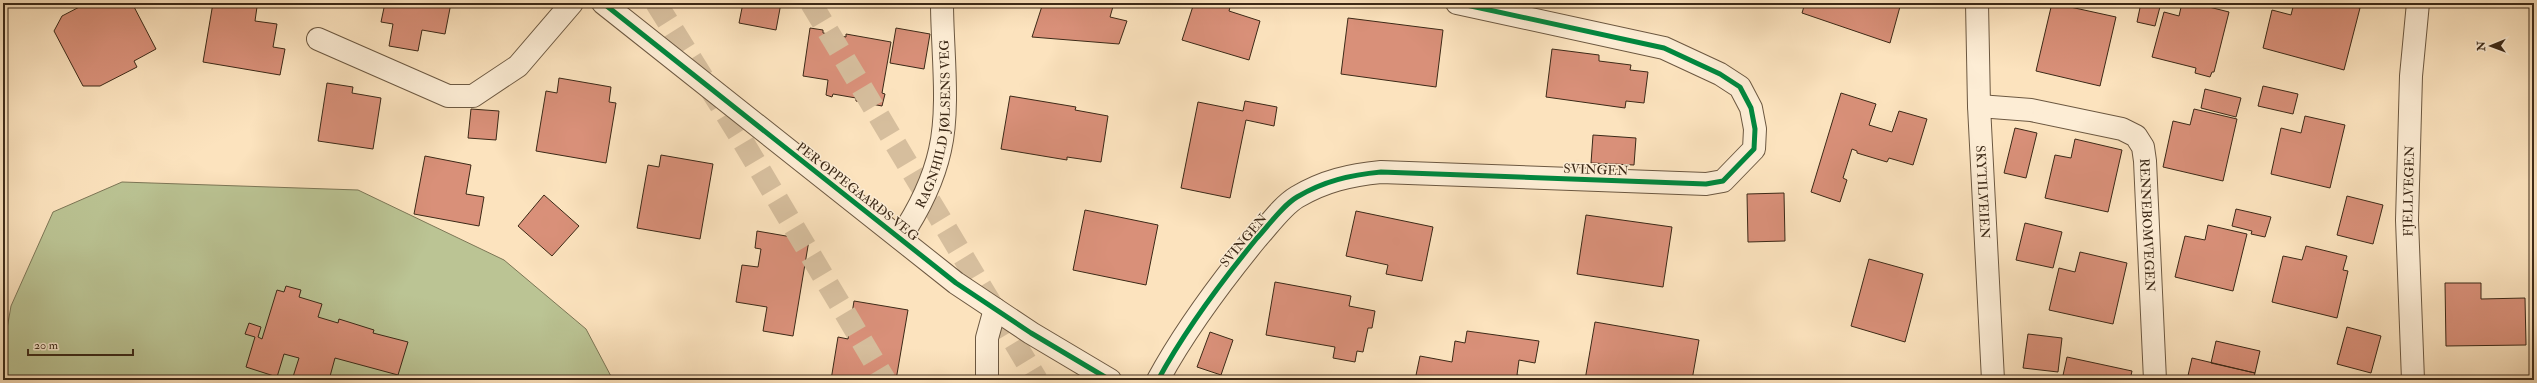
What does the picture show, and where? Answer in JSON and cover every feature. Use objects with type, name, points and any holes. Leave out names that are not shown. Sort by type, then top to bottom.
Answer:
[{"type":"street","points":[[318,39],[448,96],[473,96],[518,66],[572,3]]},
{"type":"street","name":"PER OPPEGAARDS VEG","points":[[603,3],[900,238],[994,309],[1110,380]]},
{"type":"street","name":"RAGNHILD JØLSENS VEG","points":[[900,238],[923,199],[940,149],[944,122],[942,3]]},
{"type":"street","name":"SVINGEN","points":[[1158,380],[1209,300],[1270,224],[1296,198],[1327,182],[1348,175],[1381,172],[1706,184],[1723,180],[1754,149],[1755,129],[1751,108],[1740,86],[1720,74],[1664,48],[1457,3]]},
{"type":"street","name":"SKYTILVEIEN","points":[[1977,3],[1979,106],[1993,380]]},
{"type":"street","name":"FJELLVEGEN","points":[[2413,380],[2407,220],[2411,76],[2418,3]]},
{"type":"street","name":"RENNEBOMVEGEN","points":[[1979,106],[2031,110],[2122,129],[2136,136],[2143,147],[2146,161],[2155,380]]},
{"type":"street","points":[[987,380],[987,338],[994,309]]},
{"type":"green space","points":[[122,182],[358,190],[504,260],[586,329],[613,380],[3,380],[3,352],[11,306],[53,212]]},
{"type":"building","points":[[87,3],[132,3],[156,49],[134,61],[137,67],[100,86],[83,86],[54,31],[62,16]]},
{"type":"building","points":[[213,3],[235,3],[257,7],[255,21],[277,24],[273,47],[285,49],[280,75],[203,62]]},
{"type":"building","points":[[385,3],[451,3],[445,34],[422,30],[418,51],[389,46],[393,24],[381,22]]},
{"type":"building","points":[[743,3],[781,3],[776,30],[739,23]]},
{"type":"building","points":[[1043,3],[1114,3],[1110,17],[1127,21],[1119,44],[1032,37]]},
{"type":"building","points":[[1194,3],[1216,3],[1230,7],[1229,11],[1260,21],[1249,60],[1182,40]]},
{"type":"building","points":[[1805,3],[1901,3],[1890,43],[1802,13]]},
{"type":"building","points":[[2052,3],[2116,17],[2100,86],[2036,71]]},
{"type":"building","points":[[2141,3],[2161,3],[2155,26],[2137,22]]},
{"type":"building","points":[[2182,3],[2193,3],[2229,12],[2214,72],[2212,72],[2210,77],[2195,73],[2196,68],[2152,57],[2164,12],[2179,16]]},
{"type":"building","points":[[2294,3],[2339,3],[2360,8],[2344,70],[2263,48],[2272,10],[2291,15]]},
{"type":"building","points":[[1348,18],[1443,30],[1436,87],[1341,74]]},
{"type":"building","points":[[810,28],[823,30],[823,33],[846,37],[846,34],[891,42],[882,93],[885,94],[882,106],[856,101],[856,98],[833,94],[832,97],[826,95],[828,80],[803,76]]},
{"type":"building","points":[[896,28],[930,34],[924,69],[890,63]]},
{"type":"building","points":[[1552,49],[1599,55],[1599,61],[1631,65],[1630,70],[1648,72],[1644,103],[1626,101],[1625,108],[1546,97]]},
{"type":"building","points":[[559,78],[611,87],[609,102],[616,103],[606,163],[536,151],[546,91],[557,93]]},
{"type":"building","points":[[327,83],[353,87],[352,93],[381,98],[373,149],[318,141]]},
{"type":"building","points":[[2263,86],[2298,94],[2293,114],[2258,106]]},
{"type":"building","points":[[2205,89],[2241,98],[2236,117],[2201,108]]},
{"type":"building","points":[[1841,93],[1876,104],[1869,125],[1892,132],[1899,111],[1927,119],[1913,165],[1889,158],[1887,162],[1857,153],[1857,151],[1852,149],[1843,178],[1847,180],[1840,202],[1811,192]]},
{"type":"building","points":[[1010,96],[1076,107],[1075,110],[1108,116],[1101,162],[1067,157],[1067,160],[1001,149]]},
{"type":"building","points":[[1245,101],[1277,107],[1274,126],[1246,120],[1230,198],[1181,188],[1198,102],[1243,111]]},
{"type":"building","points":[[471,109],[499,111],[496,140],[468,138]]},
{"type":"building","points":[[2194,109],[2237,119],[2223,181],[2163,167],[2173,121],[2190,125]]},
{"type":"building","points":[[2305,116],[2345,125],[2330,188],[2271,174],[2281,128],[2301,133]]},
{"type":"building","points":[[2015,128],[2037,133],[2026,178],[2004,173]]},
{"type":"building","points":[[1593,135],[1636,138],[1634,165],[1591,163]]},
{"type":"building","points":[[2075,139],[2122,150],[2108,212],[2045,198],[2055,155],[2071,158]]},
{"type":"building","points":[[661,155],[713,164],[700,239],[637,228],[648,165],[659,167]]},
{"type":"building","points":[[425,156],[471,165],[466,194],[484,197],[479,226],[414,214]]},
{"type":"building","points":[[1784,193],[1785,241],[1748,242],[1747,194]]},
{"type":"building","points":[[544,195],[579,226],[552,256],[518,226]]},
{"type":"building","points":[[2347,196],[2383,205],[2373,244],[2337,235]]},
{"type":"building","points":[[2236,209],[2271,217],[2265,237],[2251,234],[2252,231],[2232,226]]},
{"type":"building","points":[[1085,210],[1158,225],[1146,285],[1073,270]]},
{"type":"building","points":[[1356,211],[1433,227],[1422,281],[1386,274],[1388,265],[1346,256]]},
{"type":"building","points":[[1586,215],[1672,227],[1663,287],[1577,274]]},
{"type":"building","points":[[2025,223],[2062,232],[2053,268],[2016,260]]},
{"type":"building","points":[[2208,225],[2247,234],[2233,291],[2175,277],[2185,236],[2205,240]]},
{"type":"building","points":[[757,231],[809,240],[793,336],[763,331],[767,307],[736,302],[742,265],[758,267],[761,249],[755,248]]},
{"type":"building","points":[[2306,246],[2347,256],[2343,270],[2348,271],[2337,318],[2272,302],[2283,256],[2302,260]]},
{"type":"building","points":[[2080,252],[2127,263],[2113,324],[2049,310],[2059,268],[2075,272]]},
{"type":"building","points":[[1869,259],[1923,274],[1905,342],[1851,326]]},
{"type":"building","points":[[1275,282],[1351,296],[1349,306],[1375,311],[1372,328],[1368,328],[1363,352],[1357,351],[1355,362],[1333,358],[1335,347],[1266,335]]},
{"type":"building","points":[[2445,283],[2481,283],[2481,299],[2525,298],[2526,345],[2446,346]]},
{"type":"building","points":[[286,286],[301,290],[299,297],[322,304],[318,317],[338,323],[339,319],[374,330],[373,333],[408,342],[398,375],[335,358],[329,380],[292,380],[299,358],[284,354],[277,377],[246,367],[255,337],[245,334],[249,323],[261,327],[258,337],[262,339],[277,290],[284,292]]},
{"type":"building","points":[[854,301],[908,310],[896,380],[831,380],[838,337],[848,339]]},
{"type":"building","points":[[1595,322],[1699,340],[1692,380],[1585,380]]},
{"type":"building","points":[[2347,327],[2381,336],[2371,373],[2337,364]]},
{"type":"building","points":[[1467,331],[1539,341],[1535,363],[1519,360],[1517,375],[1545,380],[1415,380],[1420,356],[1452,362],[1455,341],[1465,343]]},
{"type":"building","points":[[1210,332],[1233,340],[1221,375],[1197,367]]},
{"type":"building","points":[[2028,334],[2062,338],[2058,372],[2023,368]]},
{"type":"building","points":[[2216,341],[2260,351],[2255,373],[2211,363]]},
{"type":"building","points":[[2067,357],[2132,371],[2130,380],[2062,380]]},
{"type":"building","points":[[2192,358],[2255,373],[2253,380],[2187,380]]},
{"type":"tunnel","points":[[656,3],[739,135],[885,380]]},
{"type":"tunnel","points":[[811,3],[1037,380]]},
{"type":"cycle path","points":[[603,3],[956,283],[1031,333],[1110,380]]},
{"type":"cycle path","points":[[1158,380],[1204,307],[1257,238],[1291,201],[1307,191],[1327,183],[1348,177],[1381,172],[1706,184],[1723,181],[1754,149],[1755,129],[1751,108],[1740,87],[1720,74],[1664,48],[1457,3]]}]
